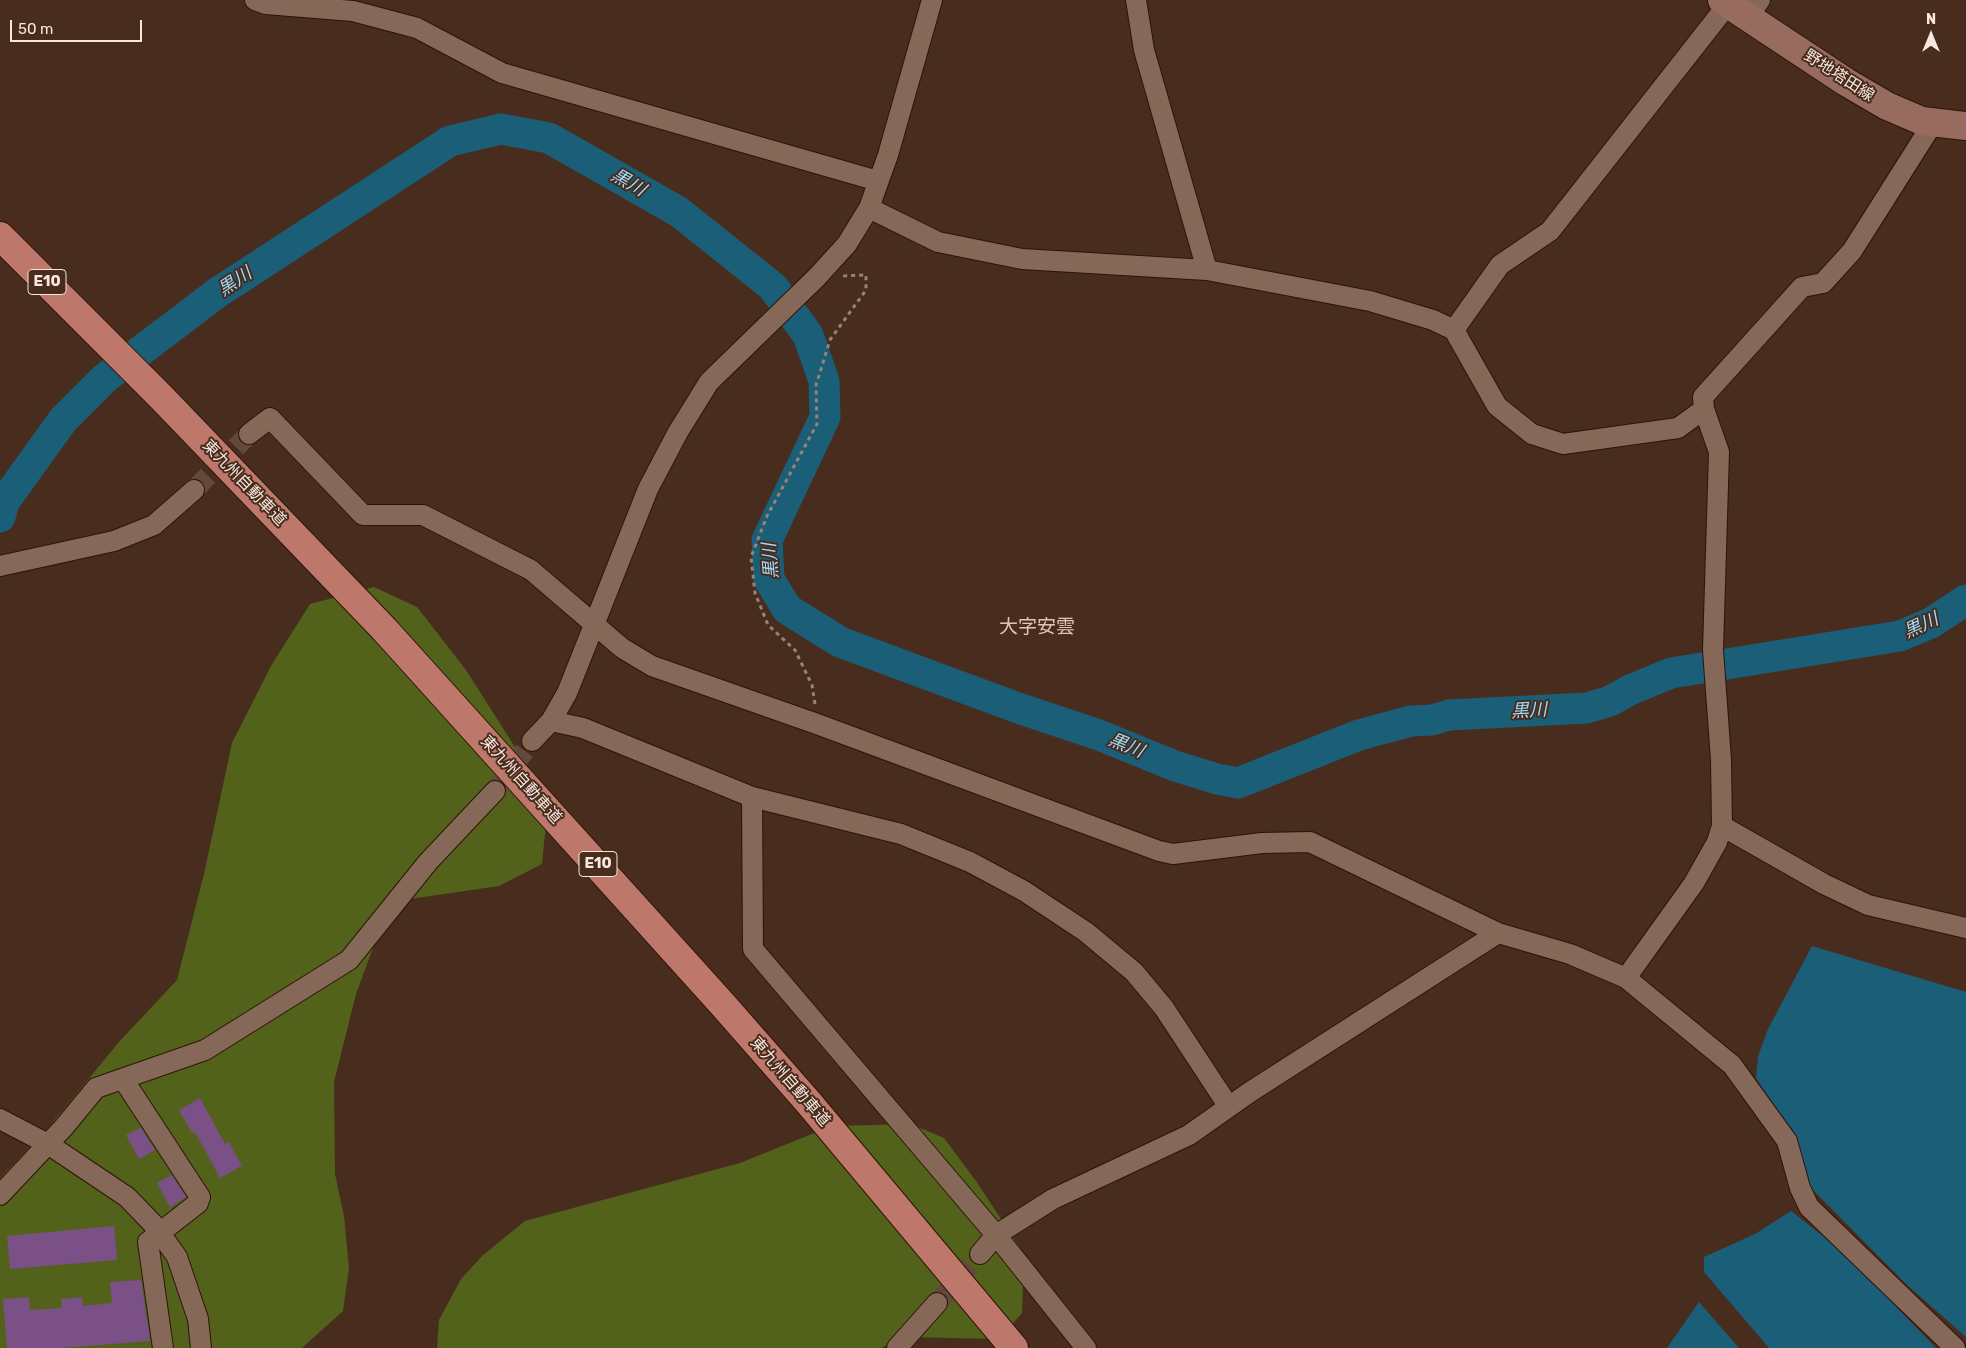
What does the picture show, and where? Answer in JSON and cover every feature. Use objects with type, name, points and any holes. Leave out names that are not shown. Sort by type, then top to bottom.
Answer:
[{"type":"highway","name":"東九州自動車道","points":[[0,236],[162,398],[384,628],[610,877],[809,1103],[1014,1348]]},
{"type":"main road","name":"野地塔田線","points":[[1739,5],[1846,82],[1879,101],[1922,121],[1966,126]]},
{"type":"street","points":[[255,0],[266,4],[353,11],[417,28],[502,73],[878,181]]},
{"type":"street","points":[[532,741],[551,721],[567,693],[648,489],[678,432],[709,382],[817,277],[847,244],[869,208],[932,0]]},
{"type":"street","points":[[1136,0],[1144,50],[1207,270]]},
{"type":"street","points":[[1454,330],[1500,265],[1550,231],[1739,5]]},
{"type":"street","points":[[1626,978],[1694,883],[1717,842],[1722,826],[1721,760],[1713,650],[1719,452],[1704,409],[1703,397],[1802,288],[1824,283],[1852,251],[1933,122]]},
{"type":"street","points":[[869,208],[938,242],[1022,259],[1207,270],[1370,301],[1433,320],[1454,330],[1497,406],[1532,434],[1563,444],[1678,428],[1704,409]]},
{"type":"street","points":[[248,434],[270,418],[363,515],[423,514],[531,570],[622,648],[652,666],[817,724],[1159,851],[1173,854],[1262,843],[1310,842],[1498,933],[1570,954],[1626,978],[1732,1065],[1787,1141],[1800,1188],[1809,1207],[1955,1348]]},
{"type":"street","points":[[0,566],[122,538],[154,525],[194,490]]},
{"type":"street","points":[[551,721],[583,728],[752,797],[901,834],[970,862],[1024,891],[1086,932],[1134,972],[1164,1008],[1228,1107]]},
{"type":"street","points":[[0,1195],[48,1144],[96,1088],[205,1050],[349,960],[428,862],[495,791]]},
{"type":"street","points":[[752,797],[753,949],[996,1235],[1086,1348]]},
{"type":"street","points":[[1722,826],[1824,884],[1868,905],[1966,928]]},
{"type":"street","points":[[980,1254],[996,1235],[1052,1199],[1189,1134],[1228,1107],[1358,1025],[1450,962],[1498,933]]},
{"type":"street","points":[[122,1079],[200,1197],[198,1203],[148,1242],[163,1348]]},
{"type":"street","points":[[0,1120],[48,1144],[127,1197],[159,1232],[177,1257],[198,1319],[201,1348]]},
{"type":"street","points":[[904,1345],[937,1303]]},
{"type":"path","points":[[817,277],[866,275],[866,290],[830,340],[816,385],[817,424],[767,516],[752,557],[755,593],[768,625],[795,650],[808,676],[812,685],[817,724]]},
{"type":"green space","points":[[374,587],[417,607],[466,670],[527,766],[546,824],[542,864],[499,886],[403,900],[380,929],[356,994],[334,1082],[335,1174],[344,1216],[349,1268],[343,1311],[302,1348],[0,1348],[0,1178],[48,1128],[119,1042],[177,980],[204,874],[232,743],[271,666],[310,604]]},
{"type":"green space","points":[[911,1124],[944,1138],[976,1181],[1024,1254],[1022,1313],[999,1339],[904,1337],[881,1348],[437,1348],[439,1320],[461,1279],[482,1256],[525,1221],[740,1163],[832,1126]]},
{"type":"water","points":[[1812,946],[1966,992],[1966,1337],[1906,1284],[1811,1188],[1796,1142],[1756,1078],[1758,1056],[1768,1029]]},
{"type":"water","points":[[1791,1211],[1841,1250],[1936,1348],[1769,1348],[1704,1272],[1704,1257],[1755,1234]]},
{"type":"water","points":[[1699,1302],[1739,1348],[1667,1348]]},
{"type":"building","points":[[200,1098],[225,1144],[229,1142],[242,1166],[220,1178],[195,1132],[192,1133],[179,1110]]},
{"type":"building","points":[[141,1128],[155,1150],[139,1159],[126,1135]]},
{"type":"building","points":[[172,1175],[186,1197],[170,1207],[157,1183]]},
{"type":"building","points":[[114,1226],[117,1260],[10,1269],[7,1236]]},
{"type":"building","points":[[141,1280],[150,1341],[61,1348],[7,1348],[3,1299],[29,1297],[30,1310],[62,1308],[61,1299],[82,1297],[83,1306],[112,1303],[110,1282]]},
{"type":"waterway","name":"黒川","points":[[0,517],[4,502],[63,420],[105,378],[217,293],[450,141],[501,129],[549,138],[679,212],[773,287],[808,335],[824,381],[825,417],[767,540],[769,579],[787,609],[840,642],[1018,708],[1099,735],[1175,766],[1217,779],[1238,783],[1359,735],[1411,721],[1432,720],[1449,715],[1587,708],[1610,701],[1630,690],[1671,673],[1900,636],[1931,623],[1966,600]]},
{"type":"tunnel","points":[[194,490],[249,434]]},
{"type":"tunnel","points":[[495,791],[532,741]]},
{"type":"tunnel","points":[[937,1303],[980,1254]]},
{"type":"district","name":"大字安雲","points":[[1037,628]]}]
